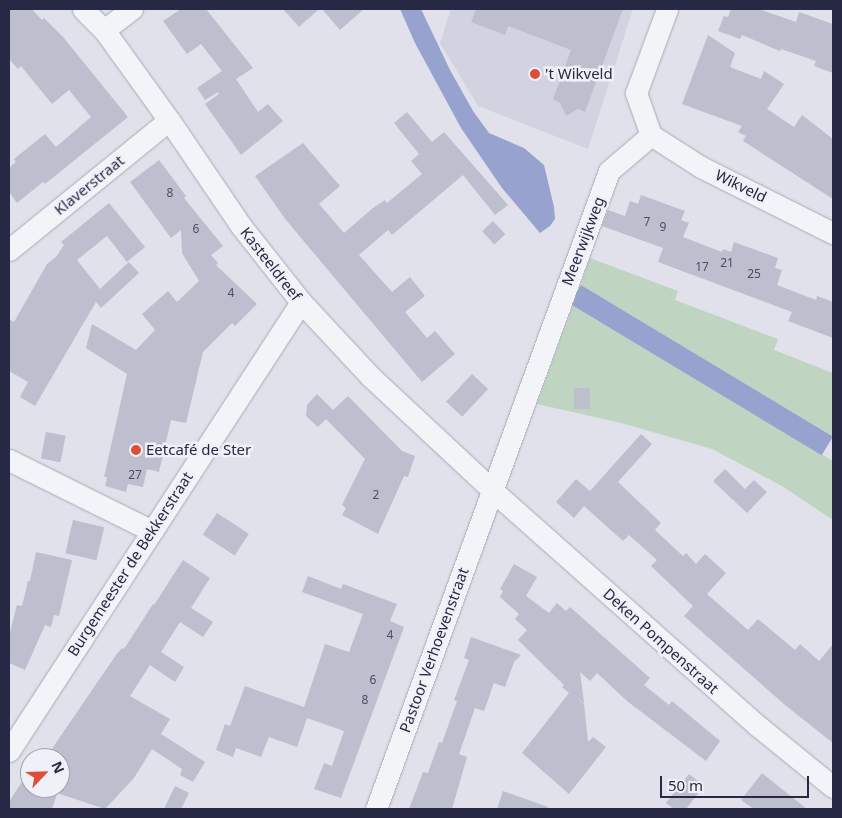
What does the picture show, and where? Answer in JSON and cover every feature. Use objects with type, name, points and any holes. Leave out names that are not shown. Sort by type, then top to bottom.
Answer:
[{"type":"street","name":"Kasteeldreef","points":[[83,9],[104,30],[169,120],[241,226],[301,302],[371,377],[492,490]]},
{"type":"street","points":[[104,30],[132,9]]},
{"type":"street","points":[[651,135],[636,93],[668,9]]},
{"type":"street","name":"Klaverstraat","points":[[9,250],[169,120]]},
{"type":"street","name":"Wikveld","points":[[651,135],[701,167],[833,233]]},
{"type":"street","name":"Meerwijkweg","points":[[492,490],[609,171],[651,135]]},
{"type":"street","name":"Burgemeester de Bekkerstraat","points":[[9,751],[301,302]]},
{"type":"street","points":[[9,460],[152,531]]},
{"type":"street","name":"Deken Pompenstraat","points":[[492,490],[758,726],[833,787]]},
{"type":"street","name":"Pastoor Verhoevenstraat","points":[[376,809],[492,490]]},
{"type":"shaded area","name":"'t Wikveld","points":[[451,9],[633,9],[588,149],[478,106],[440,43]]},
{"type":"green space","points":[[590,258],[678,291],[675,300],[778,339],[774,350],[833,373],[833,436],[581,285]]},
{"type":"green space","points":[[573,306],[833,461],[833,520],[782,486],[712,449],[621,423],[537,404]]},
{"type":"water","points":[[400,9],[421,9],[450,70],[473,111],[489,133],[524,148],[544,165],[555,219],[550,226],[540,233],[502,188],[461,128],[415,43]]},
{"type":"water","points":[[581,285],[833,436],[822,455],[570,304]]},
{"type":"building","points":[[9,9],[32,9],[42,20],[44,18],[63,37],[128,117],[45,184],[43,182],[17,203],[9,192],[9,168],[16,162],[14,159],[45,134],[56,147],[91,117],[69,90],[52,104],[21,66],[18,69],[9,59]]},
{"type":"building","points":[[181,9],[206,9],[253,68],[236,79],[258,112],[268,104],[283,121],[241,155],[205,104],[219,94],[218,92],[205,100],[197,88],[222,71],[201,44],[187,54],[163,21]]},
{"type":"building","points":[[283,9],[319,9],[299,27]]},
{"type":"building","points":[[322,9],[364,9],[340,30]]},
{"type":"building","points":[[476,9],[623,9],[585,112],[578,109],[566,116],[560,103],[553,99],[571,50],[508,26],[505,35],[471,22]]},
{"type":"building","points":[[731,9],[758,9],[796,22],[799,12],[833,24],[833,73],[814,66],[816,61],[781,49],[780,51],[742,35],[740,39],[718,31],[724,16],[728,17]]},
{"type":"building","points":[[708,35],[735,53],[730,67],[761,79],[764,71],[784,84],[767,109],[794,127],[802,115],[833,139],[833,199],[743,141],[746,136],[738,132],[742,126],[682,104]]},
{"type":"building","points":[[407,112],[432,142],[444,132],[508,205],[495,215],[463,175],[392,235],[388,230],[359,255],[392,292],[410,277],[425,296],[405,312],[427,338],[435,331],[455,354],[422,382],[286,220],[255,176],[303,143],[340,186],[319,204],[344,233],[373,208],[385,200],[387,203],[422,174],[411,161],[419,154],[394,123]]},
{"type":"building","points":[[159,160],[186,196],[184,198],[223,246],[211,255],[218,263],[216,265],[257,304],[235,326],[232,323],[203,352],[186,423],[171,420],[159,472],[147,469],[143,487],[128,484],[126,492],[105,486],[107,477],[104,477],[127,374],[86,348],[92,324],[136,350],[155,330],[142,314],[168,291],[177,302],[199,281],[182,253],[181,230],[171,238],[130,182]]},
{"type":"building","points":[[641,195],[685,211],[681,220],[689,223],[683,237],[722,252],[723,249],[731,252],[734,242],[778,258],[775,268],[782,270],[777,285],[816,300],[817,296],[833,302],[833,338],[788,321],[792,312],[658,262],[663,248],[602,226],[608,210],[625,216],[630,201],[638,204]]},
{"type":"building","points":[[109,203],[145,247],[127,262],[107,236],[77,260],[100,289],[129,262],[139,273],[101,308],[96,302],[35,406],[20,397],[28,382],[9,371],[9,319],[14,322],[47,264],[56,257],[64,245],[61,242]]},
{"type":"building","points":[[493,221],[505,234],[494,244],[482,231]]},
{"type":"building","points":[[472,374],[488,389],[462,417],[446,402]]},
{"type":"building","points":[[574,388],[590,388],[590,409],[574,409]]},
{"type":"building","points":[[317,394],[333,410],[348,396],[402,451],[415,456],[408,477],[404,476],[378,534],[342,515],[346,508],[342,505],[365,459],[326,419],[318,427],[306,416],[307,405]]},
{"type":"building","points":[[46,432],[66,436],[60,462],[41,459]]},
{"type":"building","points":[[641,434],[652,444],[618,482],[661,523],[655,530],[683,556],[686,553],[696,564],[705,554],[726,573],[707,594],[748,630],[758,619],[795,650],[800,644],[819,661],[833,644],[833,743],[785,705],[684,616],[693,606],[651,566],[657,560],[629,535],[623,541],[584,506],[574,518],[556,502],[576,479],[590,491]]},
{"type":"building","points":[[725,469],[745,489],[754,480],[767,492],[747,513],[713,481]]},
{"type":"building","points":[[217,513],[249,534],[235,556],[203,535]]},
{"type":"building","points":[[73,520],[104,527],[97,560],[65,553]]},
{"type":"building","points":[[36,552],[72,560],[59,616],[54,615],[51,627],[45,625],[25,670],[9,663],[9,636],[17,605],[22,606]]},
{"type":"building","points":[[183,560],[210,578],[191,608],[213,622],[203,637],[180,622],[161,652],[184,667],[175,682],[150,665],[130,696],[170,719],[161,734],[205,762],[193,782],[180,775],[182,769],[152,749],[134,778],[105,809],[70,797],[70,748],[52,748],[116,655],[122,648],[124,649]]},
{"type":"building","points":[[514,564],[537,577],[526,596],[549,613],[557,603],[566,611],[570,607],[650,678],[644,685],[669,705],[672,701],[720,741],[706,761],[627,701],[597,673],[590,681],[580,672],[584,703],[576,697],[584,704],[588,742],[593,737],[606,747],[569,794],[522,753],[569,693],[562,687],[564,685],[518,640],[527,630],[515,619],[519,614],[500,597],[503,591],[500,589]]},
{"type":"building","points":[[308,576],[341,589],[343,584],[397,604],[390,621],[404,627],[341,798],[314,789],[324,763],[332,766],[344,731],[307,718],[297,747],[269,737],[261,757],[236,748],[233,757],[216,750],[225,724],[230,726],[245,686],[304,707],[325,644],[349,652],[363,614],[302,592]]},
{"type":"building","points":[[471,637],[521,655],[514,662],[505,687],[494,683],[484,711],[475,708],[459,754],[467,757],[452,809],[409,809],[423,772],[428,773],[439,742],[442,743],[457,701],[454,700],[469,660],[464,658]]},
{"type":"building","points":[[762,773],[807,809],[754,809],[741,800]]},
{"type":"building","points":[[689,774],[704,786],[686,809],[674,809],[666,803]]},
{"type":"building","points":[[20,785],[20,798],[56,798],[52,809],[9,809],[9,802]]},
{"type":"building","points":[[175,786],[189,793],[181,809],[164,809]]},
{"type":"building","points":[[503,791],[548,807],[547,809],[497,809]]},
{"type":"place","name":"'t Wikveld","points":[[535,74]]},
{"type":"place","name":"Eetcafé de Ster","points":[[136,450]]}]
